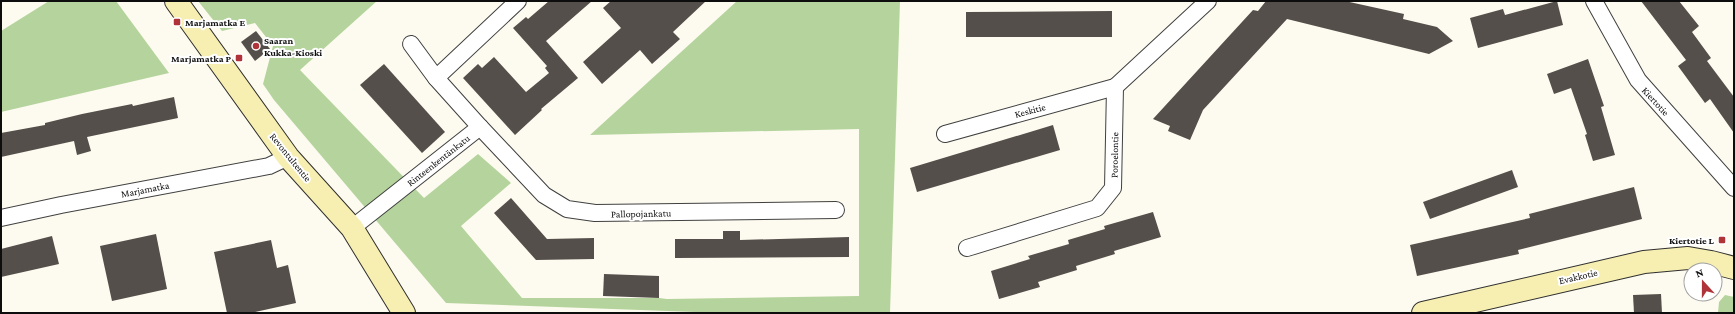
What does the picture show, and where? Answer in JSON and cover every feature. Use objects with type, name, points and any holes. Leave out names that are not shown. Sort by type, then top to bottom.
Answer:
[{"type":"street","name":"Revontultentie","points":[[176,1],[288,157],[352,228],[404,313]]},
{"type":"street","points":[[436,78],[518,1]]},
{"type":"street","points":[[1115,87],[1208,1]]},
{"type":"street","name":"Kiertotie","points":[[1594,1],[1638,80],[1734,188]]},
{"type":"street","name":"Rinteenkentänkatu","points":[[352,228],[480,127],[436,78],[410,44]]},
{"type":"street","name":"Keskitie","points":[[945,134],[1115,87]]},
{"type":"street","name":"Poroelontie","points":[[967,248],[1097,208],[1113,188],[1115,87]]},
{"type":"street","name":"Pallopojankatu","points":[[480,127],[544,195],[567,209],[595,213],[836,210]]},
{"type":"street","name":"Marjamatka","points":[[1,218],[61,205],[269,166],[288,157]]},
{"type":"street","name":"Evakkotie","points":[[1424,313],[1644,262],[1688,258],[1734,268]]},
{"type":"green space","points":[[49,1],[116,1],[169,73],[1,112],[1,31]]},
{"type":"green space","points":[[198,1],[377,1],[300,70],[424,198],[478,154],[511,183],[461,226],[522,298],[667,299],[859,296],[859,129],[590,135],[737,1],[900,1],[890,313],[723,313],[446,303],[274,100],[263,84],[273,46],[255,23],[222,31]]},
{"type":"green space","points":[[1725,295],[1734,297],[1734,313],[1718,313],[1719,302],[1723,302],[1723,297]]},
{"type":"building","points":[[549,1],[592,1],[546,41],[578,78],[541,109],[542,110],[515,135],[463,78],[478,64],[482,68],[494,57],[526,92],[549,73],[545,68],[547,66],[513,28],[526,17],[528,19]]},
{"type":"building","points":[[611,1],[706,1],[673,32],[680,39],[652,64],[640,50],[602,84],[583,62],[621,28],[603,8]]},
{"type":"building","points":[[1266,1],[1345,1],[1404,14],[1403,19],[1437,27],[1453,41],[1429,54],[1287,19],[1203,110],[1190,140],[1168,131],[1170,126],[1153,119],[1253,10],[1258,11]]},
{"type":"building","points":[[1557,1],[1563,25],[1478,48],[1470,18],[1503,9],[1505,15]]},
{"type":"building","points":[[1641,1],[1679,1],[1699,26],[1692,32],[1711,58],[1707,61],[1734,97],[1734,133],[1710,99],[1705,103],[1678,66],[1686,60]]},
{"type":"building","points":[[1112,11],[1112,37],[966,37],[966,12]]},
{"type":"building","name":"Saaran Kukka-Kioski","points":[[256,31],[270,49],[255,61],[241,42]]},
{"type":"building","points":[[1588,59],[1604,106],[1601,107],[1615,155],[1593,161],[1585,135],[1587,134],[1571,88],[1554,94],[1547,74]]},
{"type":"building","points":[[384,64],[445,132],[422,153],[360,85]]},
{"type":"building","points":[[174,97],[178,118],[87,137],[91,151],[77,155],[74,141],[1,157],[1,133],[45,125],[45,123],[82,114],[132,104],[133,106]]},
{"type":"building","points":[[1053,125],[1060,150],[917,192],[910,168]]},
{"type":"building","points":[[1512,170],[1518,187],[1430,219],[1423,202]]},
{"type":"building","points":[[1634,187],[1642,219],[1518,250],[1519,254],[1417,276],[1410,245],[1530,218],[1529,214]]},
{"type":"building","points":[[511,198],[547,239],[594,238],[594,259],[536,260],[494,213]]},
{"type":"building","points":[[1153,212],[1161,237],[1114,251],[1115,254],[1076,266],[1077,270],[1038,282],[1040,287],[999,299],[991,271],[1030,259],[1028,256],[1069,244],[1068,240],[1105,229],[1104,226]]},
{"type":"building","points":[[723,231],[740,231],[740,240],[849,237],[849,257],[675,258],[675,239],[723,239]]},
{"type":"building","points":[[156,234],[167,289],[112,301],[100,246]]},
{"type":"building","points":[[52,236],[59,264],[1,277],[1,249]]},
{"type":"building","points":[[271,240],[277,268],[288,265],[296,303],[250,313],[227,313],[214,252]]},
{"type":"building","points":[[604,274],[659,276],[659,298],[603,296]]},
{"type":"building","points":[[1661,294],[1662,313],[1634,313],[1633,295]]},
{"type":"place","name":"Marjamatka E","points":[[177,22]]},
{"type":"place","name":"Saaran Kukka-Kioski","points":[[256,46]]},
{"type":"place","name":"Marjamatka P","points":[[239,58]]},
{"type":"place","name":"Kiertotie L","points":[[1722,240]]}]
